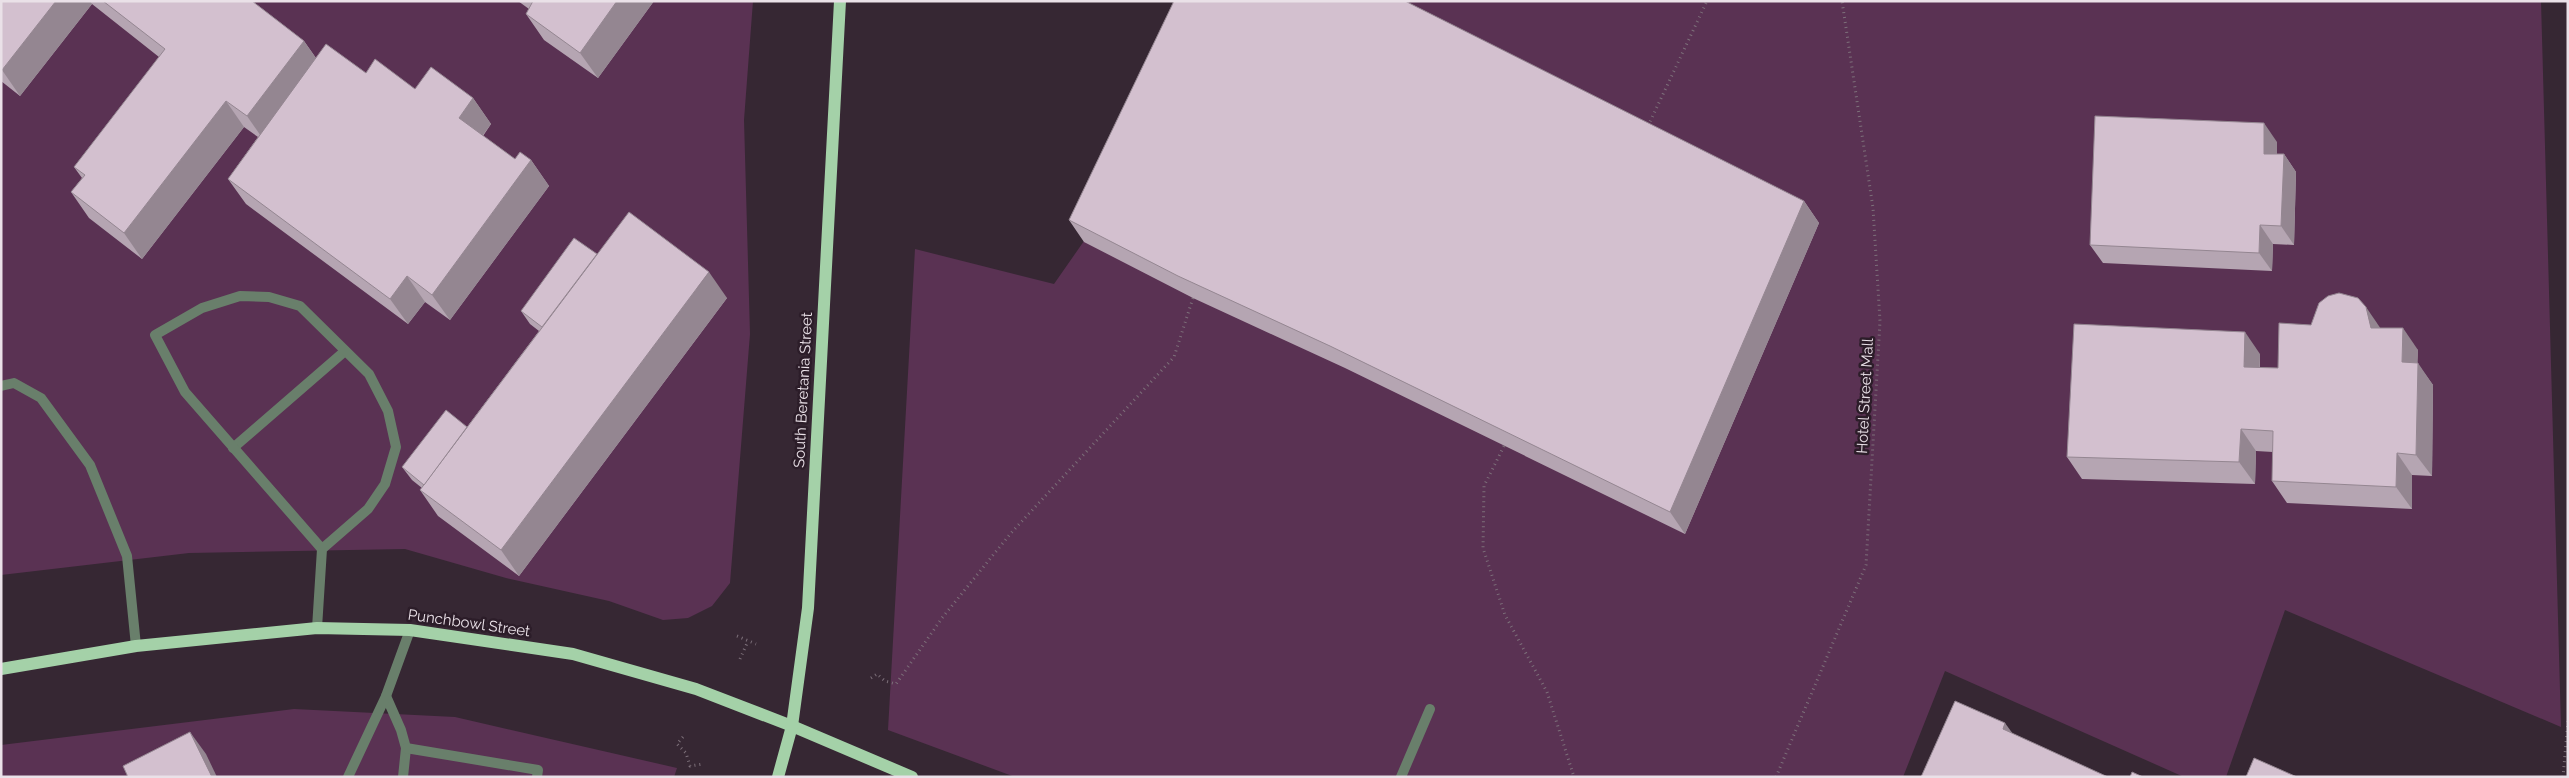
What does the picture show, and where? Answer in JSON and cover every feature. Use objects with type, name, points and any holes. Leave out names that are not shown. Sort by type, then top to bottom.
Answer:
[{"type":"main road","name":"South Beretania Street","points":[[778,777],[792,726],[808,608],[840,1]]},
{"type":"main road","name":"Punchbowl Street","points":[[1,669],[136,646],[317,628],[410,630],[573,654],[696,689],[792,726],[912,777]]},
{"type":"lane","points":[[317,628],[322,549],[185,392],[154,335],[202,308],[240,296],[269,296],[300,306],[369,374],[388,411],[396,447],[385,484],[368,509],[322,549]]},
{"type":"lane","points":[[233,448],[345,351]]},
{"type":"lane","points":[[1,386],[14,384],[41,398],[90,465],[127,556],[136,646]]},
{"type":"lane","points":[[348,777],[386,696],[410,630]]},
{"type":"lane","points":[[386,696],[402,730],[406,748],[403,777]]},
{"type":"lane","points":[[1401,777],[1430,709]]},
{"type":"lane","points":[[406,748],[538,770],[538,777]]},
{"type":"path","points":[[1644,135],[1707,1]]},
{"type":"path","name":"Hotel Street Mall","points":[[1776,777],[1866,565],[1880,321],[1873,208],[1842,1]]},
{"type":"path","points":[[871,678],[877,674],[885,681],[896,684],[942,618],[1011,533],[1174,357],[1193,298]]},
{"type":"path","points":[[1504,446],[1484,486],[1483,548],[1505,615],[1547,692],[1574,777]]},
{"type":"path","points":[[737,636],[756,644]]},
{"type":"path","points":[[740,660],[748,641]]},
{"type":"path","points":[[2563,777],[2568,721]]},
{"type":"path","points":[[683,737],[677,744],[686,753],[690,766],[703,764]]},
{"type":"shaded area","points":[[1,1],[753,1],[744,120],[750,334],[730,583],[712,606],[688,618],[663,620],[609,601],[506,578],[405,549],[189,553],[1,575]]},
{"type":"shaded area","points":[[1200,1],[2541,1],[2561,727],[2285,610],[2226,777],[2184,777],[1945,671],[1903,777],[1015,777],[888,730],[915,249],[1054,284],[1084,241]]},
{"type":"shaded area","points":[[294,709],[455,717],[677,768],[674,777],[1,777],[1,745]]},
{"type":"building","points":[[1,1],[56,1],[2,70],[1,70]]},
{"type":"building","points":[[103,1],[252,1],[304,41],[247,116],[226,101],[124,233],[71,192],[85,175],[74,167],[165,49]]},
{"type":"building","points":[[533,1],[617,1],[580,53],[526,14]]},
{"type":"building","points":[[1174,1],[1405,1],[1804,201],[1670,512],[1330,346],[1178,276],[1069,220]]},
{"type":"building","points":[[326,44],[366,73],[375,59],[415,89],[431,67],[473,98],[459,118],[515,159],[520,152],[531,160],[432,295],[407,276],[390,299],[228,179]]},
{"type":"building","points":[[2095,116],[2264,123],[2264,154],[2284,154],[2281,226],[2260,225],[2259,253],[2090,245]]},
{"type":"building","points":[[629,212],[709,272],[501,550],[420,490]]},
{"type":"building","points":[[574,238],[597,254],[542,327],[521,311]]},
{"type":"building","points":[[2339,293],[2358,298],[2366,307],[2371,328],[2403,328],[2402,362],[2418,363],[2416,455],[2397,453],[2396,487],[2272,481],[2273,431],[2241,429],[2239,462],[2067,457],[2074,324],[2245,332],[2244,367],[2278,368],[2279,323],[2311,325],[2319,303],[2328,296]]},
{"type":"building","points":[[446,410],[467,427],[424,485],[402,467]]},
{"type":"building","points":[[1955,701],[2005,723],[2003,729],[2108,777],[1921,777]]},
{"type":"building","points":[[190,732],[212,777],[128,777],[123,766]]},
{"type":"building","points":[[2254,758],[2297,777],[2246,777]]},
{"type":"building","points":[[2132,772],[2143,777],[2130,777]]}]
